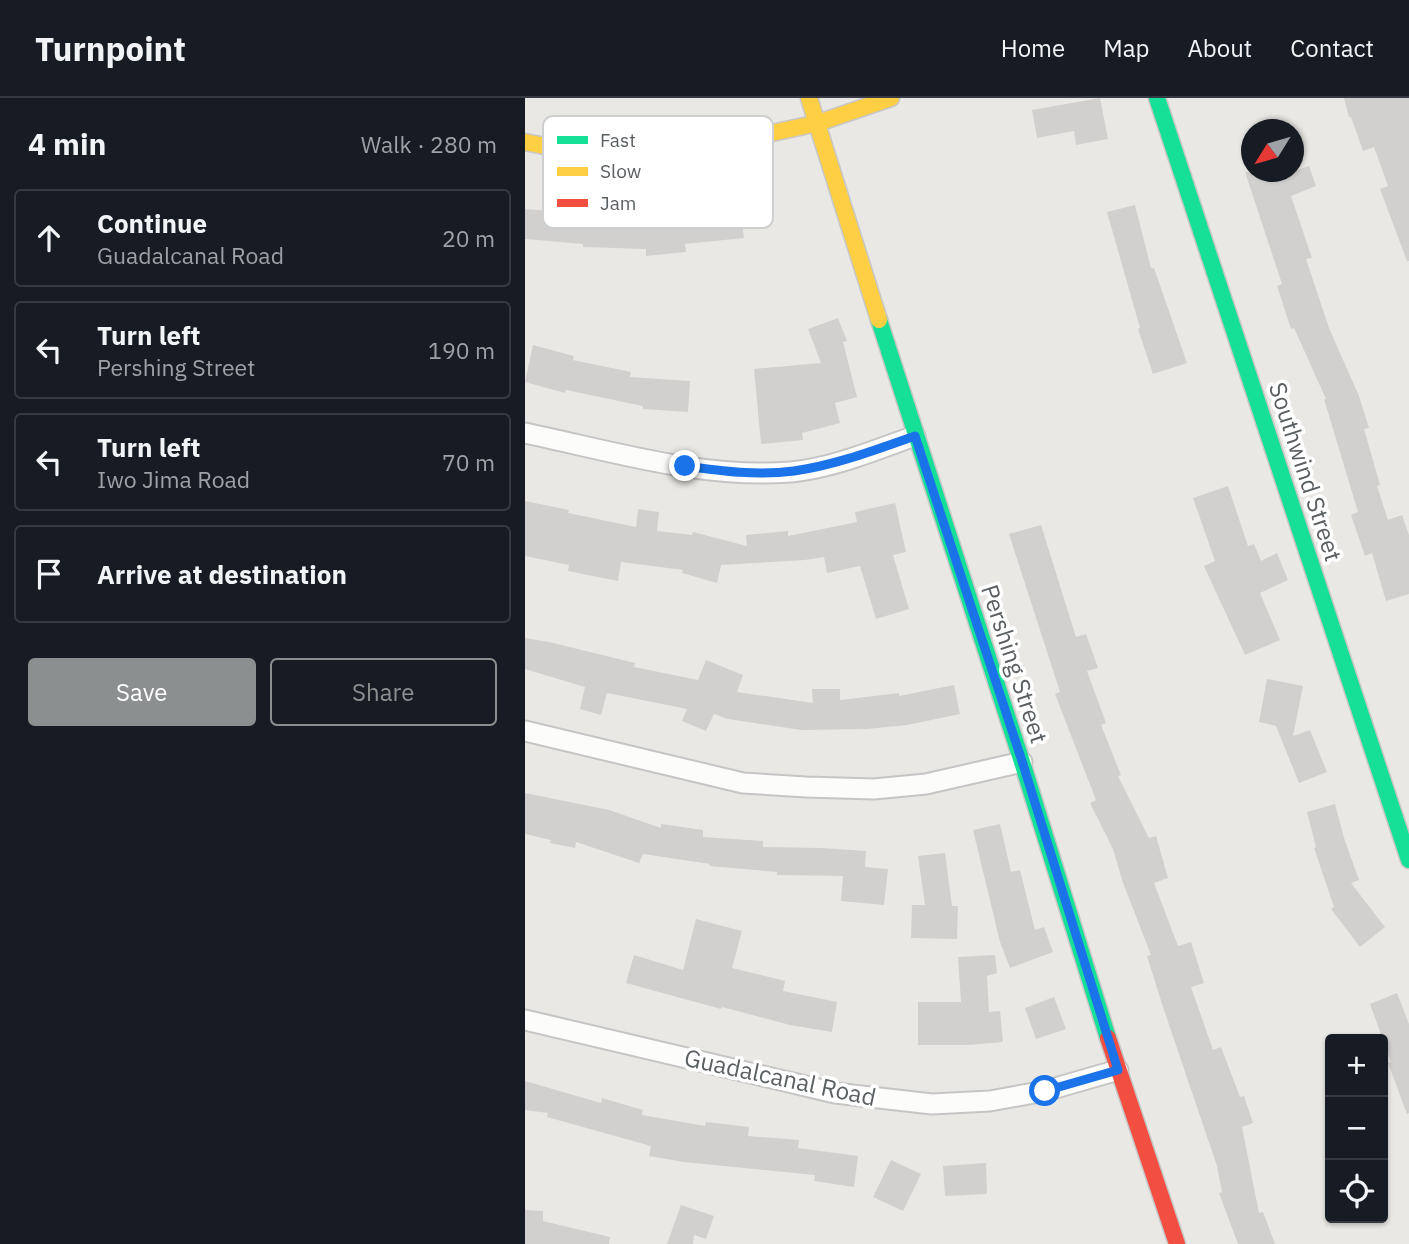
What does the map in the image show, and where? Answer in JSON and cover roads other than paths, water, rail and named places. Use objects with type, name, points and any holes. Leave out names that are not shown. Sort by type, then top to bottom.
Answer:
[{"type":"street","name":"Pershing Street","points":[[809,98],[915,436],[1022,761],[1118,1070],[1177,1244]]},
{"type":"street","points":[[773,132],[818,122],[891,98]]},
{"type":"street","name":"Southwind Street","points":[[1157,98],[1409,860]]},
{"type":"street","points":[[525,142],[543,146]]},
{"type":"street","points":[[525,433],[685,466],[734,473],[792,471],[836,463],[915,436]]},
{"type":"street","points":[[525,732],[743,783],[806,787],[874,789],[926,784],[1022,761]]},
{"type":"street","name":"Guadalcanal Road","points":[[525,1020],[835,1093],[932,1104],[990,1101],[1045,1091],[1118,1070]]}]
